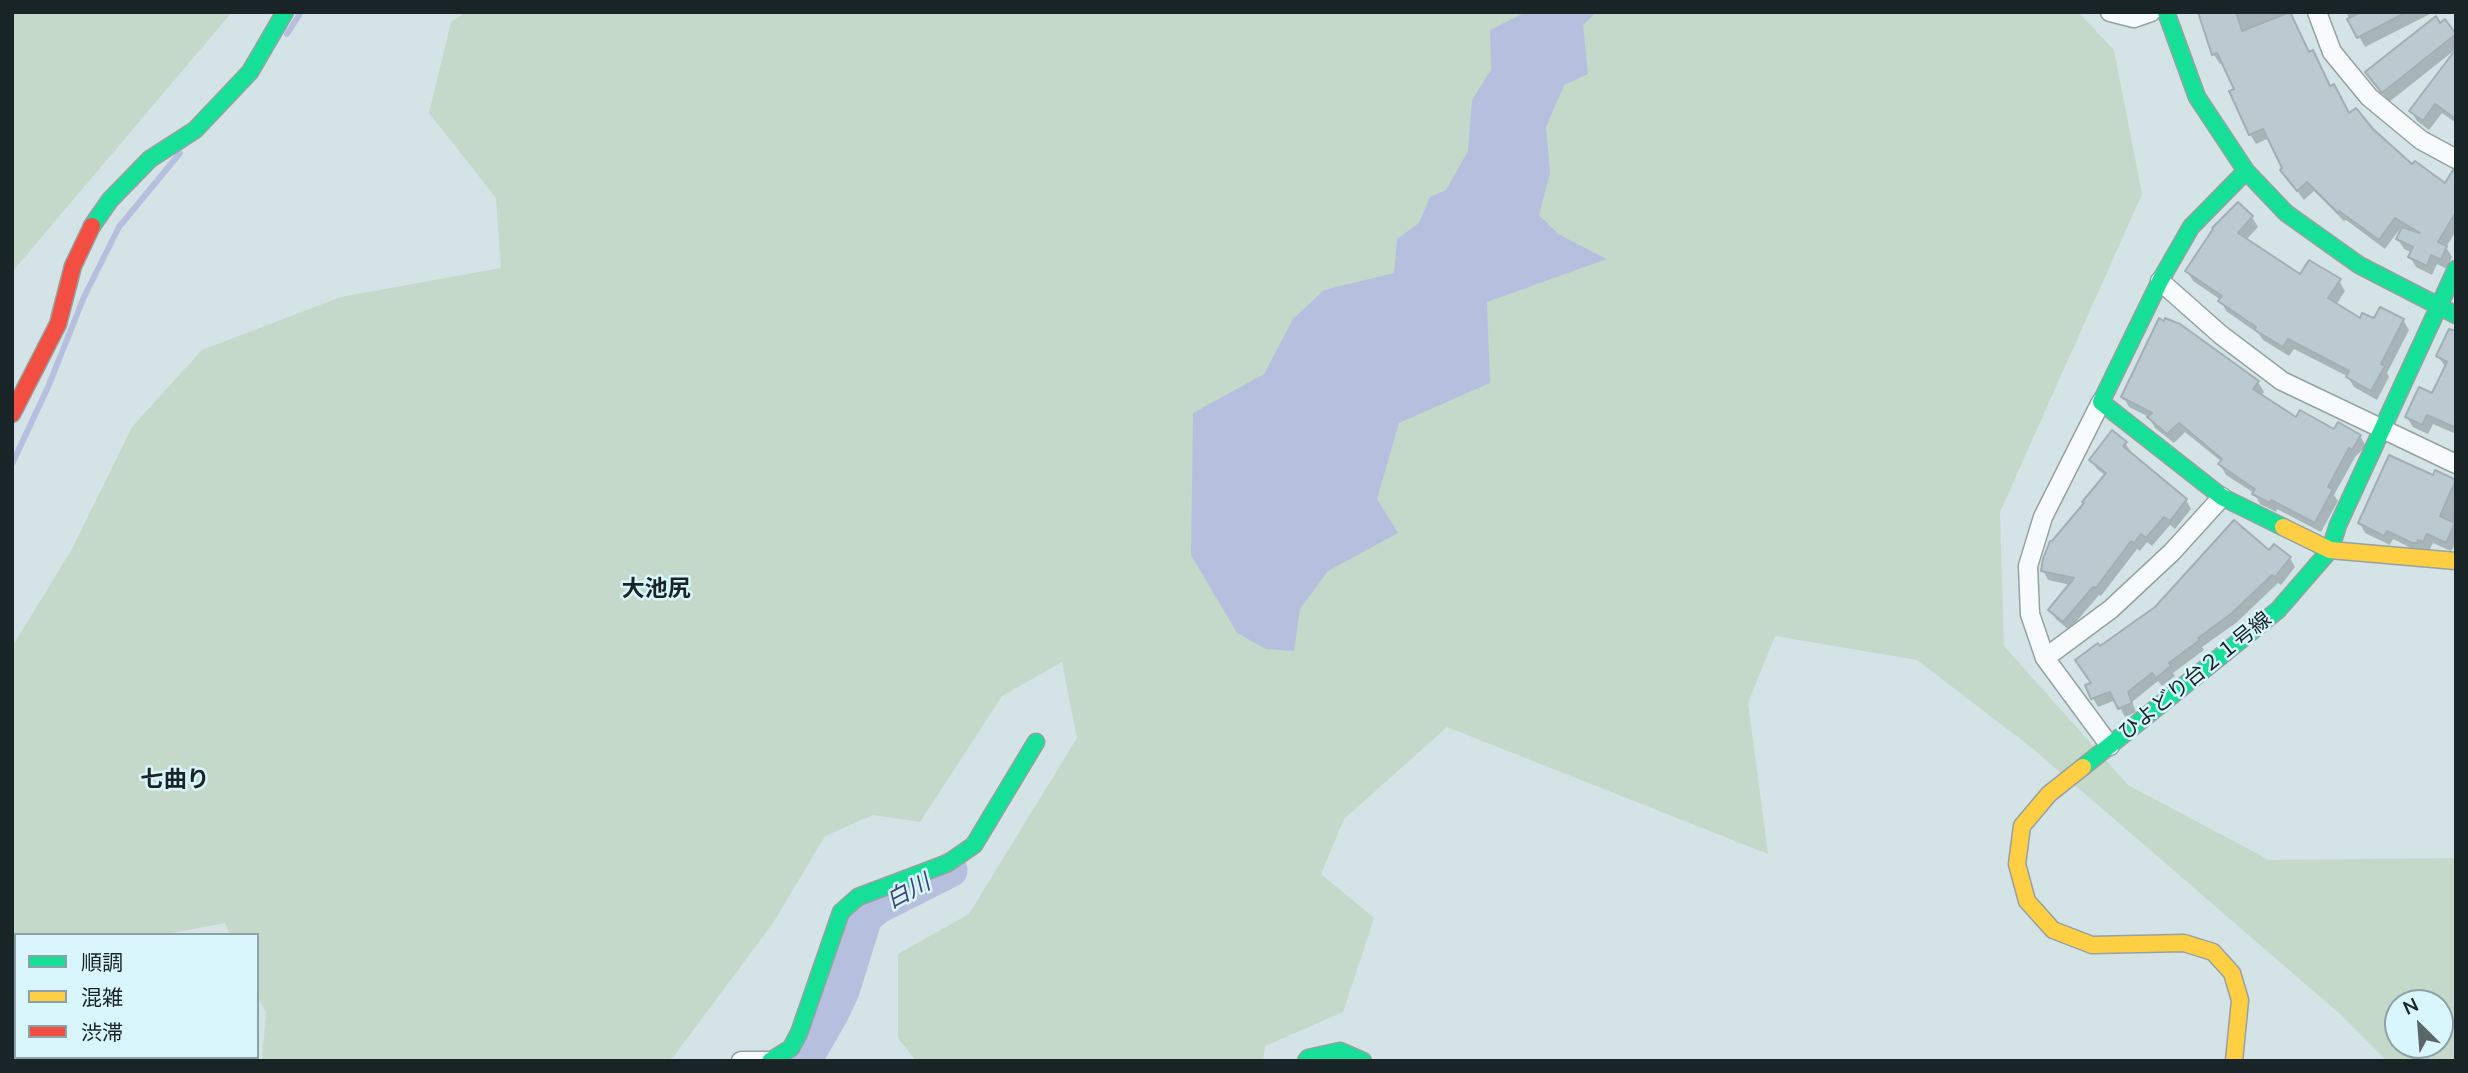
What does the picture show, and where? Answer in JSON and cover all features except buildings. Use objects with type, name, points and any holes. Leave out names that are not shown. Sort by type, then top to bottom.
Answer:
[{"type":"street","points":[[12,414],[58,324],[73,266],[89,230],[110,200],[150,159],[195,130],[250,72],[285,12]]},
{"type":"street","points":[[2110,12],[2134,18],[2151,12]]},
{"type":"street","points":[[2166,12],[2197,97],[2246,170],[2286,213],[2359,265],[2456,314]]},
{"type":"street","points":[[2317,12],[2332,52],[2369,97],[2421,140],[2456,159]]},
{"type":"street","points":[[2246,170],[2191,227],[2160,281],[2101,402],[2222,497],[2330,550],[2456,561]]},
{"type":"street","name":"ひよどり台２１号線","points":[[2101,402],[2043,517],[2028,566],[2030,614],[2045,657],[2110,746],[2278,610],[2330,550],[2338,525],[2456,269]]},
{"type":"street","points":[[2160,281],[2221,335],[2282,381],[2456,464]]},
{"type":"street","points":[[2045,657],[2111,609],[2172,552],[2222,497]]},
{"type":"street","points":[[741,1060],[769,1061],[791,1048],[799,1033],[841,912],[856,898],[951,861],[967,852],[974,845],[1036,743]]},
{"type":"street","points":[[2110,746],[2049,794],[2022,826],[2017,864],[2027,901],[2053,930],[2092,945],[2184,943],[2213,952],[2232,972],[2240,1000],[2234,1061]]},
{"type":"street","points":[[1306,1061],[1308,1058],[1340,1051],[1363,1061]]},
{"type":"green space","points":[[12,12],[232,12],[12,272]]},
{"type":"green space","points":[[466,12],[2078,12],[2114,50],[2142,194],[2000,512],[2004,646],[2128,785],[2269,860],[2456,858],[2456,1061],[2385,1059],[2454,1059],[2454,989],[2384,989],[2384,1058],[2340,1014],[2032,748],[1917,660],[1775,636],[1748,703],[1768,854],[1447,727],[1344,819],[1321,874],[1374,918],[1343,1012],[1265,1046],[1263,1061],[916,1061],[898,1038],[898,954],[969,914],[1077,738],[1062,662],[1002,696],[920,822],[873,815],[825,836],[773,923],[668,1061],[262,1061],[266,1013],[259,999],[259,933],[229,933],[225,923],[172,933],[14,933],[14,1059],[85,1059],[12,1061],[12,647],[72,549],[132,427],[202,350],[341,297],[501,268],[496,198],[429,113],[451,22]]},
{"type":"water","points":[[1526,12],[1597,12],[1583,25],[1588,74],[1564,85],[1546,127],[1550,173],[1539,215],[1558,234],[1607,259],[1487,302],[1490,383],[1399,423],[1377,499],[1398,533],[1328,571],[1300,609],[1294,651],[1266,649],[1237,633],[1191,555],[1193,413],[1264,374],[1293,319],[1324,290],[1394,273],[1397,239],[1419,223],[1430,197],[1446,190],[1468,151],[1472,100],[1491,70],[1490,30]]},
{"type":"waterway","points":[[287,34],[301,12]]},
{"type":"waterway","points":[[12,464],[48,387],[84,297],[119,227],[180,153]]},
{"type":"waterway","name":"白川","points":[[793,1061],[808,1054],[831,1014],[842,991],[865,917],[877,907],[950,870]]},
{"type":"traffic: fast","points":[[92,226],[110,200],[150,159],[195,130],[250,72],[285,12]]},
{"type":"traffic: fast","points":[[2166,12],[2197,97],[2246,171],[2286,213],[2359,265],[2456,315]]},
{"type":"traffic: fast","points":[[2246,171],[2191,227],[2160,281],[2101,402],[2222,497],[2283,527]]},
{"type":"traffic: fast","points":[[2083,767],[2278,610],[2330,550],[2338,525],[2456,269]]},
{"type":"traffic: fast","points":[[770,1061],[791,1048],[799,1033],[841,912],[858,897],[948,863],[974,845],[1036,742]]},
{"type":"traffic: fast","points":[[1306,1061],[1308,1058],[1340,1051],[1363,1061]]},
{"type":"traffic: slow","points":[[2283,527],[2330,550],[2456,561]]},
{"type":"traffic: slow","points":[[2083,767],[2049,794],[2022,826],[2017,864],[2027,901],[2053,930],[2092,945],[2184,943],[2213,952],[2232,973],[2240,1000],[2234,1061]]},
{"type":"traffic: jam","points":[[12,414],[58,324],[73,266],[92,226]]},
{"type":"district","name":"大池尻","points":[[656,590]]},
{"type":"district","name":"七曲り","points":[[175,781]]}]
